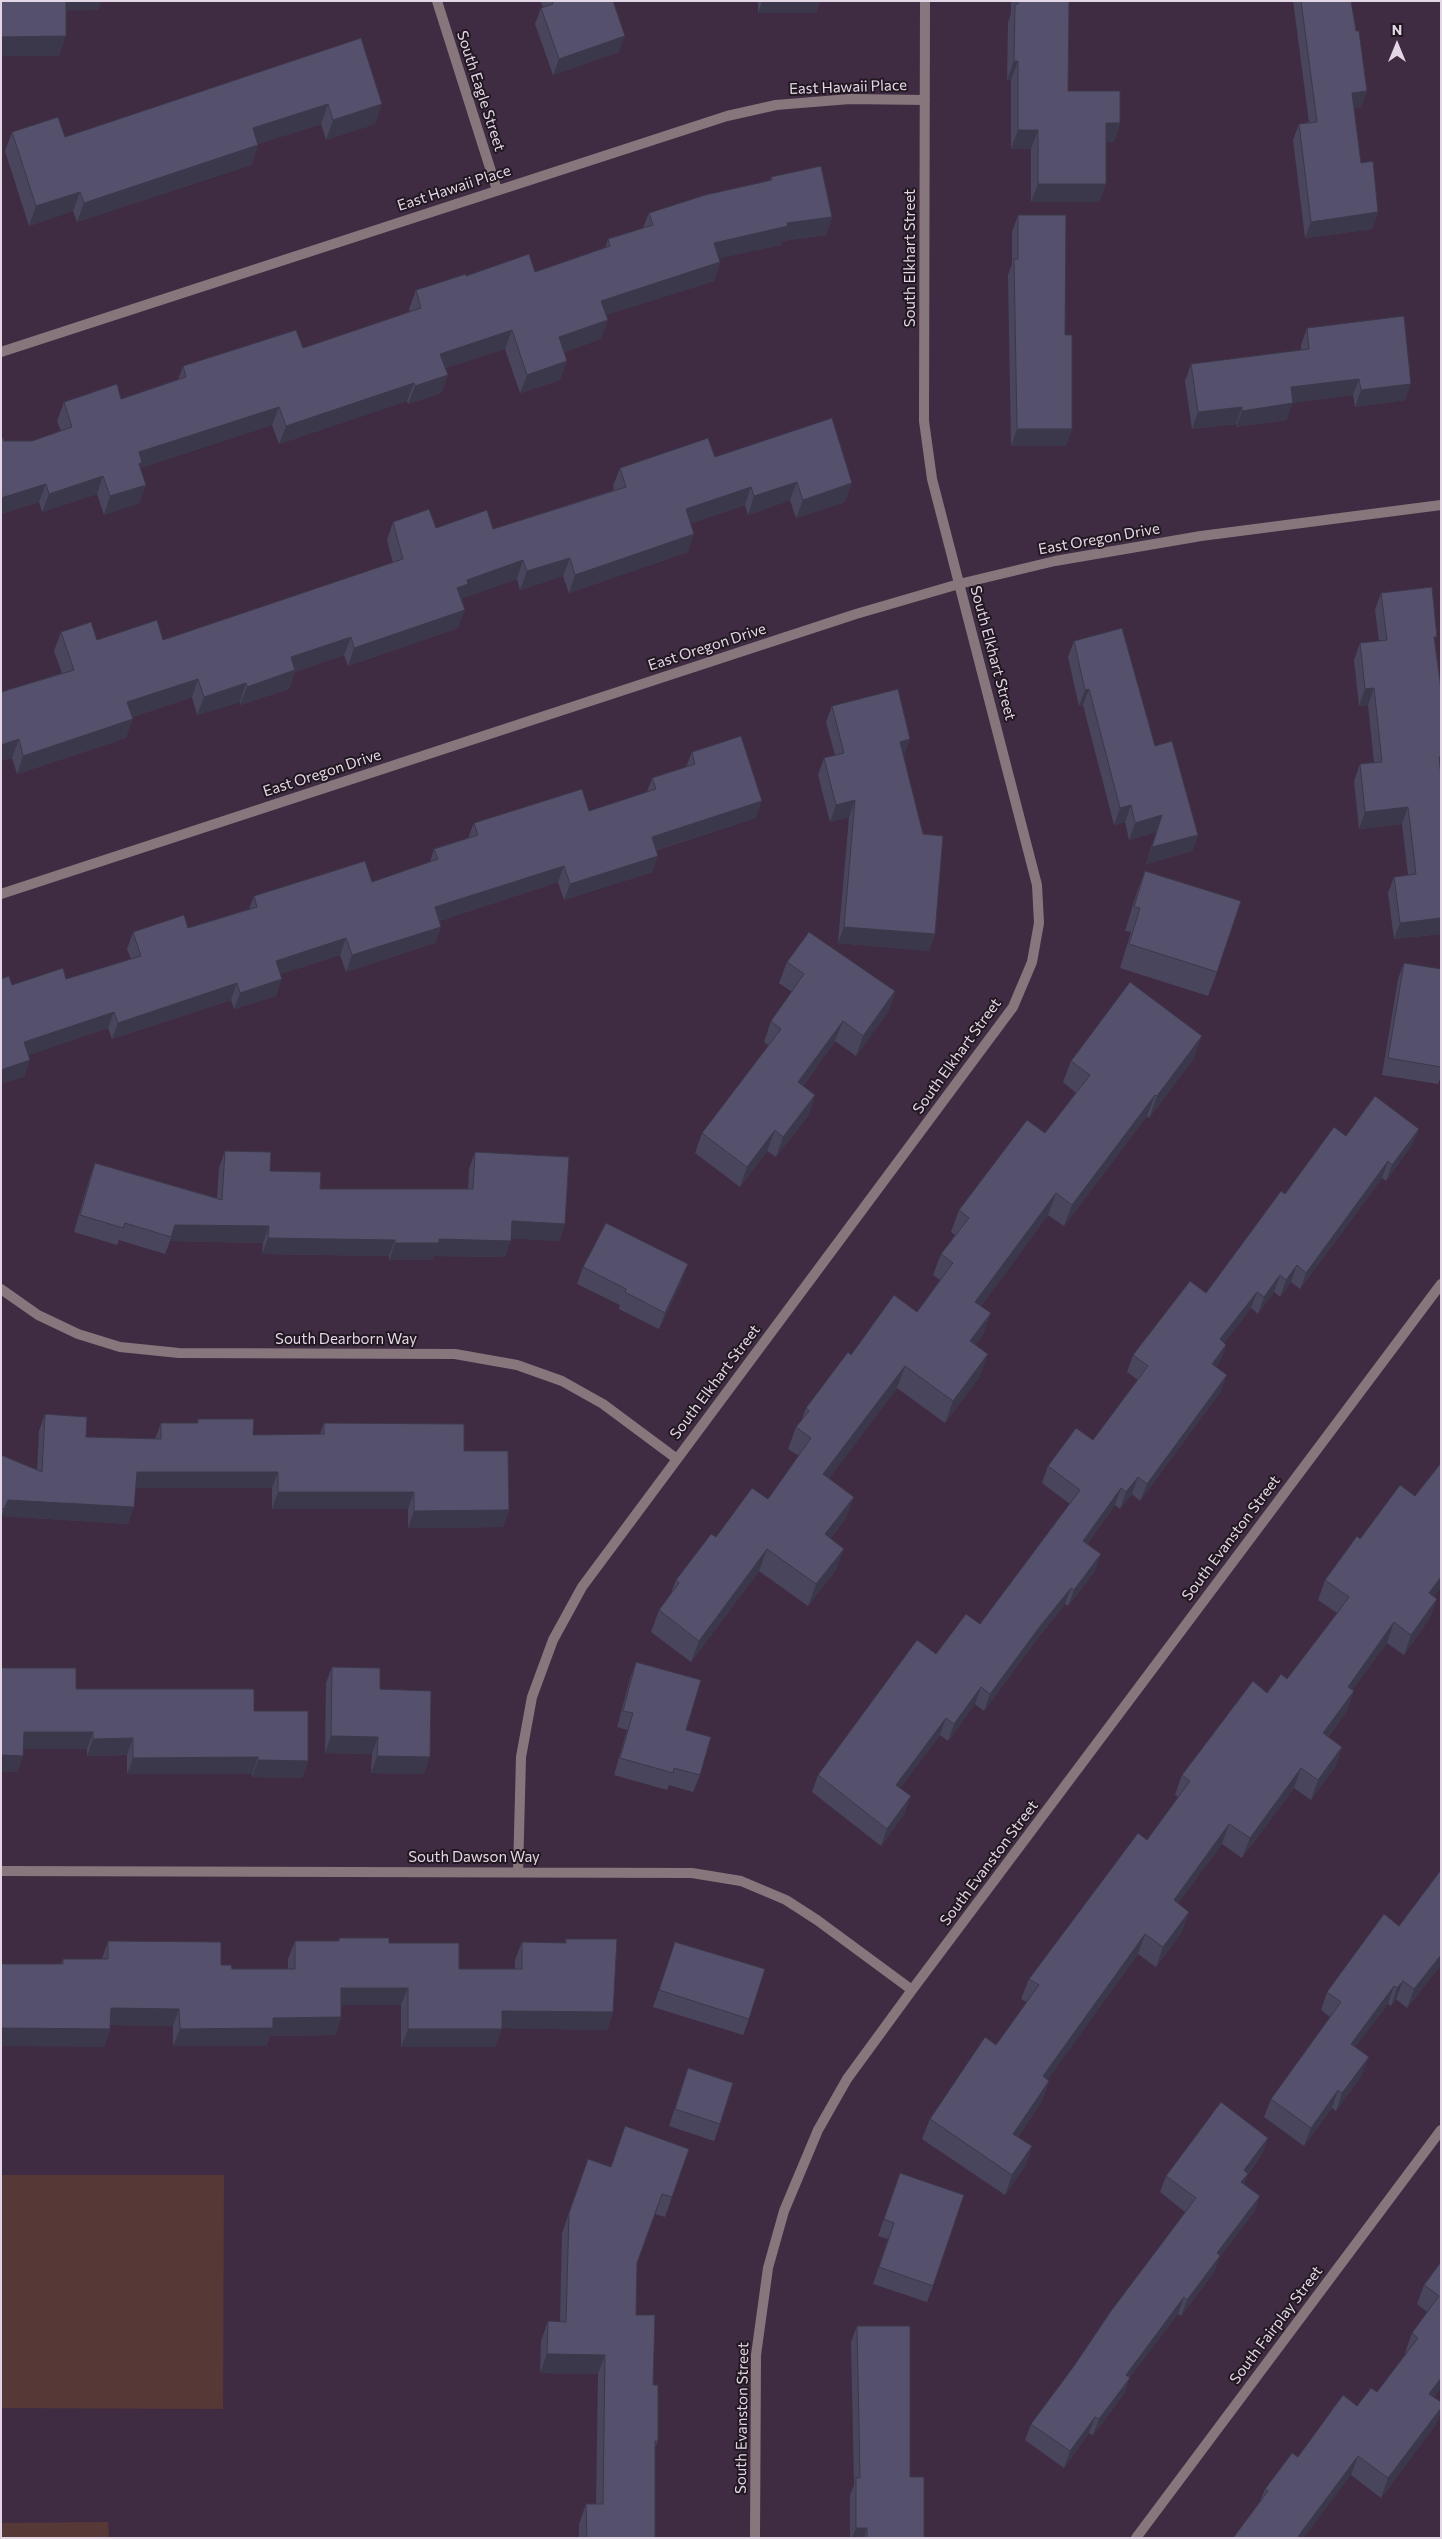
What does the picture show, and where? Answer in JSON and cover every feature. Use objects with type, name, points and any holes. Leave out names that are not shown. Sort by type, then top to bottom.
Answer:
[{"type":"street","name":"South Eagle Street","points":[[437,1],[497,190]]},
{"type":"street","name":"South Elkhart Street","points":[[518,1872],[521,1757],[532,1697],[553,1640],[582,1587],[1013,1007],[1032,962],[1039,923],[1037,884],[932,479],[924,421],[925,1]]},
{"type":"street","name":"East Hawaii Place","points":[[1,352],[727,116],[776,105],[850,99],[925,100]]},
{"type":"street","name":"East Oregon Drive","points":[[1,894],[856,614],[959,584],[1054,561],[1201,536],[1441,505]]},
{"type":"street","name":"South Evanston Street","points":[[755,2538],[756,2355],[768,2268],[784,2211],[823,2121],[847,2079],[912,1990],[1441,1284]]},
{"type":"street","name":"South Dearborn Way","points":[[1,1289],[38,1315],[78,1334],[120,1347],[179,1353],[455,1354],[517,1365],[562,1381],[603,1404],[677,1459]]},
{"type":"street","name":"South Dawson Way","points":[[1,1871],[692,1873],[741,1881],[786,1900],[810,1914],[912,1990]]},
{"type":"street","name":"South Fairplay Street","points":[[1136,2538],[1441,2130]]},
{"type":"shaded area","points":[[1,2175],[224,2175],[223,2409],[1,2408]]},
{"type":"shaded area","points":[[108,2522],[109,2538],[1,2538],[1,2523]]},
{"type":"building","points":[[1,1],[66,1],[66,36],[1,37]]},
{"type":"building","points":[[552,1],[613,1],[625,36],[559,59],[541,8],[553,4]]},
{"type":"building","points":[[1018,1],[1069,1],[1068,91],[1120,91],[1120,123],[1106,123],[1106,184],[1038,184],[1038,130],[1018,130],[1018,61],[1014,61],[1015,4],[1018,4]]},
{"type":"building","points":[[1301,1],[1351,1],[1356,31],[1359,31],[1367,91],[1352,93],[1361,163],[1373,161],[1378,212],[1311,222],[1299,124],[1317,122]]},
{"type":"building","points":[[361,38],[382,104],[333,120],[328,104],[253,128],[258,145],[84,203],[80,192],[36,206],[12,132],[58,117],[65,137]]},
{"type":"building","points":[[821,166],[832,217],[787,223],[788,226],[714,243],[720,262],[601,301],[608,320],[559,337],[567,361],[527,375],[512,330],[440,354],[448,375],[415,386],[414,383],[286,426],[279,407],[139,452],[142,462],[139,464],[146,485],[110,496],[103,476],[49,494],[46,484],[1,498],[1,434],[4,441],[32,441],[72,427],[64,402],[117,384],[121,399],[186,377],[183,366],[296,330],[303,348],[421,308],[416,290],[466,274],[466,276],[529,254],[535,272],[610,246],[608,239],[653,225],[649,213],[705,195],[772,180],[771,177]]},
{"type":"building","points":[[1018,215],[1066,215],[1065,335],[1072,335],[1072,429],[1017,429],[1014,259],[1018,259]]},
{"type":"building","points":[[1404,316],[1411,384],[1361,390],[1359,379],[1291,387],[1293,403],[1242,411],[1242,407],[1198,412],[1191,364],[1309,349],[1307,328]]},
{"type":"building","points":[[832,418],[852,483],[803,500],[797,482],[754,496],[751,487],[686,509],[694,534],[575,575],[570,558],[527,571],[523,560],[467,580],[468,584],[457,588],[465,610],[354,648],[351,637],[291,657],[295,670],[247,687],[246,683],[204,697],[198,679],[127,702],[133,719],[23,756],[19,739],[1,745],[1,692],[74,670],[61,632],[91,622],[97,640],[157,620],[163,640],[403,559],[393,522],[429,509],[436,528],[487,510],[493,529],[626,487],[620,468],[708,438],[715,457]]},
{"type":"building","points":[[1432,587],[1437,637],[1434,637],[1441,689],[1441,757],[1439,757],[1441,776],[1441,918],[1400,923],[1394,877],[1416,874],[1408,807],[1365,812],[1360,764],[1382,762],[1374,688],[1365,689],[1360,643],[1387,640],[1381,593]]},
{"type":"building","points":[[1122,628],[1155,746],[1172,741],[1198,835],[1152,847],[1162,815],[1135,823],[1131,805],[1120,808],[1089,689],[1085,690],[1074,641]]},
{"type":"building","points":[[898,689],[910,739],[900,742],[923,834],[943,836],[935,934],[844,927],[855,800],[836,805],[824,758],[844,753],[832,706]]},
{"type":"building","points":[[741,736],[762,801],[652,837],[658,856],[570,884],[564,866],[435,907],[441,927],[352,955],[346,938],[276,961],[282,979],[240,993],[237,983],[118,1023],[114,1012],[24,1042],[30,1060],[1,1070],[1,979],[9,976],[12,985],[63,968],[66,979],[141,956],[133,932],[184,915],[188,928],[257,907],[254,896],[365,861],[372,882],[438,859],[434,849],[478,835],[474,823],[582,789],[589,811],[656,789],[652,778],[695,764],[692,752]]},
{"type":"building","points":[[1145,871],[1241,901],[1217,972],[1129,944],[1140,908],[1134,907]]},
{"type":"building","points":[[809,932],[895,991],[863,1036],[843,1021],[798,1082],[815,1095],[783,1137],[775,1130],[747,1167],[702,1133],[781,1029],[771,1021],[804,974],[787,962]]},
{"type":"building","points":[[1404,963],[1441,969],[1441,1067],[1388,1058]]},
{"type":"building","points":[[1130,982],[1202,1036],[1072,1205],[1056,1193],[975,1302],[991,1313],[970,1341],[988,1354],[953,1401],[905,1366],[823,1474],[854,1497],[825,1534],[844,1549],[816,1584],[767,1549],[699,1641],[659,1610],[679,1583],[676,1580],[711,1534],[716,1537],[752,1488],[768,1499],[811,1438],[796,1427],[809,1411],[806,1408],[848,1352],[851,1355],[894,1295],[917,1312],[953,1263],[941,1254],[969,1218],[959,1210],[1027,1120],[1045,1133],[1090,1075],[1071,1061]]},
{"type":"building","points":[[1375,1096],[1419,1129],[1392,1165],[1388,1161],[1306,1273],[1297,1265],[1286,1280],[1280,1275],[1264,1297],[1257,1292],[1220,1339],[1226,1345],[1212,1364],[1227,1375],[1147,1484],[1138,1477],[1126,1492],[1121,1488],[1083,1541],[1101,1554],[1074,1590],[1071,1588],[1041,1625],[990,1694],[981,1687],[954,1724],[946,1718],[896,1785],[911,1796],[887,1829],[818,1775],[917,1640],[936,1654],[966,1614],[980,1624],[1080,1490],[1048,1466],[1076,1428],[1093,1440],[1148,1366],[1133,1355],[1190,1281],[1206,1293],[1281,1191],[1285,1194],[1334,1127],[1346,1136]]},
{"type":"building","points":[[225,1151],[271,1152],[270,1171],[321,1172],[320,1189],[473,1189],[475,1152],[569,1157],[565,1224],[512,1221],[511,1241],[439,1239],[439,1243],[395,1243],[395,1240],[268,1238],[269,1226],[175,1225],[171,1237],[125,1223],[123,1228],[80,1215],[95,1163],[222,1200]]},
{"type":"building","points":[[606,1223],[688,1264],[665,1313],[625,1292],[626,1289],[583,1267]]},
{"type":"building","points":[[45,1414],[87,1417],[86,1437],[161,1439],[161,1423],[198,1423],[198,1419],[254,1419],[253,1435],[324,1434],[324,1423],[464,1424],[464,1451],[508,1451],[509,1510],[414,1511],[414,1492],[278,1492],[278,1472],[137,1472],[134,1507],[8,1500],[4,1509],[1,1508],[1,1455],[42,1472]]},
{"type":"building","points":[[1441,1463],[1441,1577],[1429,1593],[1437,1599],[1411,1635],[1394,1622],[1348,1687],[1354,1691],[1323,1733],[1342,1747],[1318,1780],[1301,1768],[1250,1838],[1229,1824],[1174,1900],[1189,1912],[1163,1947],[1145,1934],[1043,2076],[1049,2081],[1013,2134],[1032,2146],[1012,2175],[930,2119],[985,2037],[996,2045],[1039,1985],[1029,1979],[1138,1833],[1147,1840],[1190,1781],[1182,1775],[1253,1681],[1267,1693],[1281,1674],[1287,1679],[1349,1597],[1325,1580],[1357,1536],[1360,1539],[1400,1485],[1415,1496]]},
{"type":"building","points":[[636,1662],[701,1680],[686,1730],[711,1737],[700,1775],[674,1768],[673,1773],[620,1758],[633,1713],[623,1711]]},
{"type":"building","points":[[332,1667],[380,1668],[380,1689],[431,1691],[430,1757],[377,1756],[378,1737],[331,1736]]},
{"type":"building","points":[[1,1668],[76,1668],[76,1689],[254,1689],[254,1711],[308,1711],[308,1761],[258,1760],[258,1757],[133,1758],[133,1738],[93,1739],[93,1732],[24,1732],[23,1756],[1,1755]]},
{"type":"building","points":[[1441,1870],[1441,1955],[1414,1989],[1403,1981],[1397,1988],[1394,1986],[1351,2044],[1369,2057],[1342,2093],[1338,2090],[1311,2128],[1271,2099],[1341,2002],[1327,1992],[1384,1914],[1399,1926]]},
{"type":"building","points":[[339,1938],[389,1938],[389,1943],[459,1943],[459,1969],[522,1969],[522,1942],[566,1943],[566,1939],[617,1939],[613,2012],[502,2011],[502,2029],[408,2029],[408,1988],[341,1988],[341,2017],[273,2018],[273,2028],[180,2029],[179,2009],[111,2008],[110,2029],[1,2028],[1,1964],[63,1964],[63,1959],[108,1959],[108,1941],[221,1942],[221,1965],[231,1965],[232,1969],[295,1969],[295,1941],[339,1941]]},
{"type":"building","points":[[675,1942],[765,1969],[749,2019],[659,1990]]},
{"type":"building","points":[[688,2068],[733,2083],[720,2124],[675,2109]]},
{"type":"building","points":[[1221,2102],[1268,2138],[1244,2170],[1248,2174],[1241,2182],[1260,2196],[1217,2253],[1220,2256],[1187,2300],[1184,2297],[1126,2375],[1130,2378],[1099,2419],[1095,2417],[1070,2451],[1031,2424],[1074,2366],[1111,2311],[1196,2198],[1166,2176]]},
{"type":"building","points":[[625,2126],[689,2149],[672,2197],[662,2194],[637,2263],[636,2315],[655,2315],[653,2385],[658,2385],[658,2441],[655,2441],[655,2538],[587,2538],[586,2504],[603,2504],[605,2355],[547,2354],[548,2321],[566,2322],[569,2213],[588,2159],[611,2167]]},
{"type":"building","points":[[900,2173],[964,2195],[933,2286],[879,2267],[894,2223],[884,2219]]},
{"type":"building","points":[[1441,2262],[1441,2378],[1429,2394],[1441,2402],[1441,2408],[1388,2478],[1358,2456],[1297,2538],[1233,2538],[1268,2491],[1265,2489],[1292,2453],[1298,2457],[1343,2395],[1357,2406],[1371,2388],[1377,2392],[1418,2338],[1412,2333],[1439,2296],[1424,2285]]},
{"type":"building","points":[[857,2326],[910,2326],[910,2477],[924,2477],[924,2538],[867,2538],[867,2528],[856,2528],[856,2478],[860,2478]]}]
